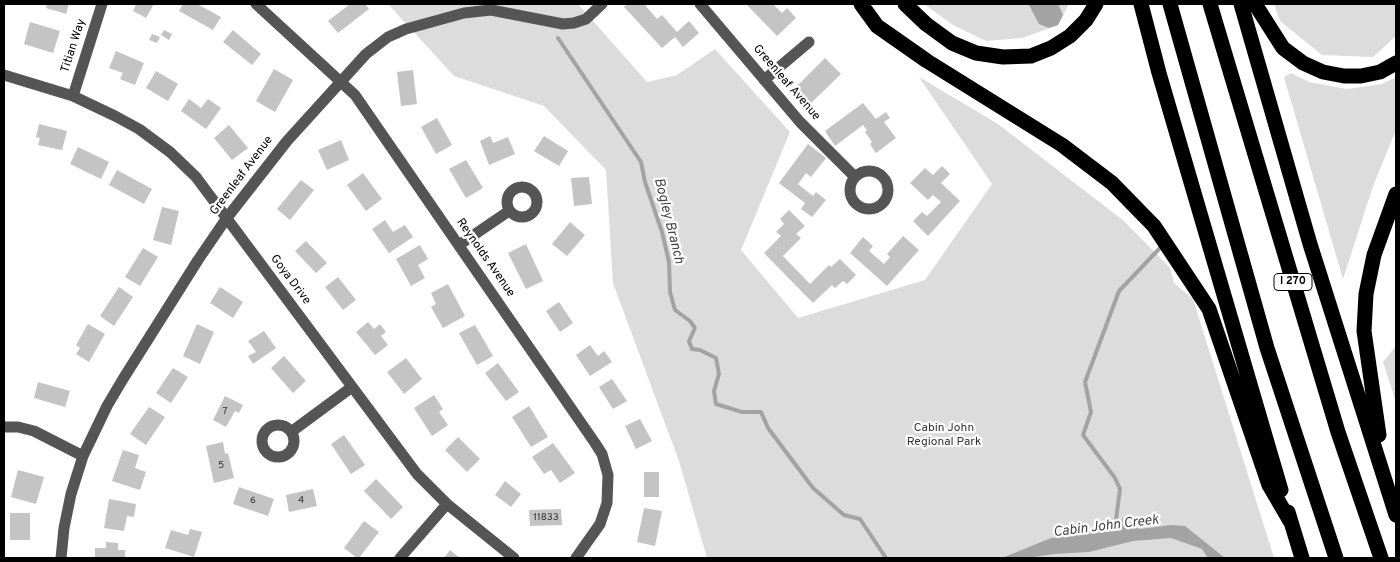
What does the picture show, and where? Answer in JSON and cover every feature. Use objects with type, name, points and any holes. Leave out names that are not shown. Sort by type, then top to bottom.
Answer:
[{"type":"highway","points":[[861,4],[877,26],[928,61],[1062,145],[1112,183],[1154,226],[1209,309],[1269,485],[1290,521]]},
{"type":"highway","points":[[906,4],[926,24],[952,43],[976,53],[1003,57],[1031,56],[1051,48],[1070,36],[1086,20],[1096,4]]},
{"type":"highway","points":[[1141,4],[1159,73],[1302,558]]},
{"type":"highway","points":[[1170,4],[1267,348],[1336,558]]},
{"type":"highway","name":"I 270","points":[[1210,4],[1338,432],[1381,558]]},
{"type":"highway","name":"I 270","points":[[1241,4],[1310,244],[1396,515]]},
{"type":"highway","points":[[1256,4],[1283,48],[1303,63],[1323,72],[1344,76],[1361,76],[1380,72],[1396,63]]},
{"type":"highway","points":[[1387,484],[1364,331],[1366,294],[1374,255],[1396,194]]},
{"type":"street","name":"Titian Way","points":[[73,96],[102,4]]},
{"type":"street","name":"Reynolds Avenue","points":[[256,4],[355,96],[602,454],[608,485],[605,508],[600,524],[576,558]]},
{"type":"street","name":"Greenleaf Avenue","points":[[61,558],[64,528],[71,494],[83,456],[96,427],[119,386],[226,219],[287,141],[339,82],[377,44],[406,29],[422,24],[464,13],[491,10],[563,24],[574,23],[586,19],[602,4]]},
{"type":"street","name":"Greenleaf Avenue","points":[[700,4],[800,122],[856,177]]},
{"type":"street","points":[[764,80],[810,42]]},
{"type":"street","name":"Goya Drive","points":[[4,75],[73,96],[115,116],[170,152],[196,177],[417,474],[447,504],[514,558]]},
{"type":"street","points":[[459,245],[509,211]]},
{"type":"street","points":[[291,432],[352,387]]},
{"type":"street","points":[[4,427],[18,427],[34,431],[83,456]]},
{"type":"street","points":[[400,558],[447,504]]},
{"type":"green space","name":"Cabin John Regional Park","points":[[388,4],[578,4],[647,82],[677,75],[715,49],[790,132],[741,250],[798,318],[925,280],[992,184],[919,77],[998,124],[1124,221],[1170,268],[1174,283],[1193,299],[1274,558],[707,558],[679,461],[613,283],[606,170],[544,106],[454,76]]},
{"type":"green space","points":[[924,4],[1069,4],[1058,25],[1022,38],[986,41],[953,25]]},
{"type":"green space","points":[[1274,4],[1396,4],[1396,36],[1373,57],[1322,55],[1280,21]]},
{"type":"green space","points":[[1291,73],[1309,82],[1347,89],[1382,84],[1396,77],[1396,130],[1373,186],[1343,279],[1284,77]]},
{"type":"green space","points":[[1396,346],[1396,402],[1383,362]]},
{"type":"shaded area","points":[[1030,4],[1058,4],[1063,15],[1058,25],[1049,28],[1039,24]]},
{"type":"shaded area","points":[[1122,518],[1129,525],[1140,529],[1171,525],[1185,526],[1225,558],[1208,558],[1202,549],[1171,538],[1133,541],[1089,552],[1026,558],[1002,558],[1051,538],[1121,530]]},
{"type":"building","points":[[47,4],[69,4],[66,14],[46,8]]},
{"type":"building","points":[[136,4],[154,4],[146,18],[133,11]]},
{"type":"building","points":[[183,4],[197,4],[221,17],[213,30],[179,11]]},
{"type":"building","points":[[350,4],[365,4],[369,9],[338,33],[328,21]]},
{"type":"building","points":[[627,4],[646,4],[657,19],[662,15],[677,32],[689,21],[699,33],[683,47],[675,37],[662,48],[624,7]]},
{"type":"building","points":[[746,4],[773,4],[782,13],[787,8],[796,18],[777,36]]},
{"type":"building","points":[[30,22],[60,31],[53,53],[24,44]]},
{"type":"building","points":[[164,30],[172,34],[169,40],[161,35]]},
{"type":"building","points":[[233,30],[261,54],[252,65],[223,42]]},
{"type":"building","points":[[152,34],[160,37],[157,43],[149,40]]},
{"type":"building","points":[[116,51],[144,63],[135,85],[120,79],[123,73],[109,68]]},
{"type":"building","points":[[825,58],[841,74],[808,106],[793,90]]},
{"type":"building","points":[[274,69],[293,80],[275,112],[256,101]]},
{"type":"building","points":[[413,70],[417,104],[401,106],[397,72]]},
{"type":"building","points":[[156,71],[178,84],[168,101],[146,88]]},
{"type":"building","points":[[189,99],[201,108],[208,99],[221,108],[206,129],[181,111]]},
{"type":"building","points":[[863,103],[876,119],[886,112],[890,118],[884,122],[896,138],[876,153],[870,144],[872,142],[865,132],[867,130],[863,125],[835,146],[825,131]]},
{"type":"building","points":[[437,118],[452,145],[436,154],[421,127]]},
{"type":"building","points":[[39,124],[67,131],[62,150],[38,145],[40,138],[36,137]]},
{"type":"building","points":[[229,125],[248,148],[232,160],[214,138]]},
{"type":"building","points":[[490,136],[493,143],[508,137],[515,154],[489,165],[480,141]]},
{"type":"building","points":[[544,136],[568,151],[559,166],[534,151]]},
{"type":"building","points":[[341,140],[349,160],[327,170],[318,150]]},
{"type":"building","points":[[808,144],[826,158],[811,177],[806,173],[798,184],[813,196],[816,192],[826,200],[812,217],[801,209],[805,203],[779,183]]},
{"type":"building","points":[[78,147],[109,162],[101,179],[70,164]]},
{"type":"building","points":[[466,160],[483,188],[466,198],[449,169]]},
{"type":"building","points":[[942,166],[950,174],[941,183],[960,201],[928,236],[913,221],[922,212],[927,216],[941,202],[933,195],[928,200],[910,183],[925,168],[933,175]]},
{"type":"building","points":[[117,170],[152,189],[144,204],[109,185]]},
{"type":"building","points":[[363,173],[382,199],[366,211],[347,185]]},
{"type":"building","points":[[589,177],[592,204],[574,206],[571,178]]},
{"type":"building","points":[[301,180],[314,190],[290,220],[277,209]]},
{"type":"building","points":[[162,207],[179,211],[171,245],[153,240]]},
{"type":"building","points":[[789,210],[805,226],[796,234],[801,238],[783,256],[810,284],[829,265],[831,267],[840,259],[856,275],[847,284],[843,281],[835,288],[832,285],[813,303],[764,253],[781,236],[776,232],[784,224],[780,219]]},
{"type":"building","points":[[385,220],[393,232],[405,225],[413,237],[389,253],[372,229]]},
{"type":"building","points":[[570,222],[585,235],[567,256],[552,244]]},
{"type":"building","points":[[903,236],[919,250],[887,286],[850,253],[863,237],[873,246],[869,251],[884,264],[890,257],[887,254]]},
{"type":"building","points":[[306,241],[327,263],[316,273],[295,251]]},
{"type":"building","points":[[526,244],[543,281],[526,289],[508,253]]},
{"type":"building","points":[[420,245],[428,259],[418,265],[425,278],[411,286],[396,259]]},
{"type":"building","points":[[143,248],[158,257],[140,286],[125,277]]},
{"type":"building","points":[[338,277],[356,300],[343,310],[325,287]]},
{"type":"building","points":[[448,284],[465,316],[443,328],[431,307],[436,304],[431,293]]},
{"type":"building","points":[[119,287],[133,297],[114,326],[100,316]]},
{"type":"building","points":[[220,287],[243,302],[233,318],[210,303]]},
{"type":"building","points":[[559,302],[573,323],[560,332],[546,311]]},
{"type":"building","points":[[368,322],[374,329],[380,324],[386,332],[381,336],[388,345],[375,355],[356,332]]},
{"type":"building","points":[[88,324],[105,334],[89,362],[76,354],[80,348],[76,345]]},
{"type":"building","points":[[197,324],[214,332],[200,364],[183,356]]},
{"type":"building","points":[[475,325],[493,356],[477,365],[459,333]]},
{"type":"building","points":[[264,331],[276,348],[253,364],[248,356],[256,352],[248,341]]},
{"type":"building","points":[[590,345],[598,356],[604,351],[612,362],[590,376],[576,355]]},
{"type":"building","points":[[284,356],[306,381],[293,393],[271,368]]},
{"type":"building","points":[[406,358],[422,379],[404,394],[387,372]]},
{"type":"building","points":[[498,363],[519,392],[506,401],[485,373]]},
{"type":"building","points":[[173,368],[188,377],[171,403],[156,393]]},
{"type":"building","points":[[612,379],[627,401],[613,409],[599,387]]},
{"type":"building","points":[[38,382],[70,391],[65,407],[34,398]]},
{"type":"building","points":[[434,395],[443,409],[439,412],[448,425],[432,436],[414,408]]},
{"type":"building","points":[[225,396],[243,405],[239,413],[235,411],[226,427],[213,420]]},
{"type":"building","points":[[529,406],[548,437],[531,447],[512,417]]},
{"type":"building","points":[[149,407],[165,417],[146,445],[130,434]]},
{"type":"building","points":[[640,419],[652,441],[636,449],[625,426]]},
{"type":"building","points":[[344,435],[365,465],[351,474],[331,444]]},
{"type":"building","points":[[458,437],[480,459],[467,472],[445,450]]},
{"type":"building","points":[[223,442],[225,454],[228,453],[234,478],[214,483],[206,446]]},
{"type":"building","points":[[553,443],[575,473],[560,483],[551,470],[544,474],[532,457]]},
{"type":"building","points":[[123,450],[139,455],[135,468],[146,472],[140,490],[112,481]]},
{"type":"building","points":[[18,470],[44,477],[36,504],[11,497]]},
{"type":"building","points":[[644,472],[659,472],[659,497],[644,497]]},
{"type":"building","points":[[376,479],[403,507],[391,519],[364,491]]},
{"type":"building","points":[[505,481],[521,494],[511,507],[495,495]]},
{"type":"building","points":[[239,487],[274,499],[268,516],[233,504]]},
{"type":"building","points":[[313,489],[317,506],[289,512],[286,495]]},
{"type":"building","points":[[109,499],[136,504],[134,517],[127,516],[124,531],[104,528]]},
{"type":"building","points":[[644,508],[662,511],[655,546],[637,542]]},
{"type":"building","points":[[561,509],[562,525],[530,526],[529,510]]},
{"type":"building","points":[[10,513],[30,513],[30,540],[10,540]]},
{"type":"building","points":[[364,521],[379,532],[359,558],[357,558],[344,548]]},
{"type":"building","points":[[190,529],[202,532],[194,557],[165,548],[171,530],[188,535]]},
{"type":"building","points":[[106,542],[118,543],[118,550],[125,550],[125,558],[95,558],[95,548],[106,548]]},
{"type":"building","points":[[450,550],[460,558],[444,558]]},
{"type":"waterway","name":"Bogley Branch","points":[[558,38],[641,162],[645,182],[662,232],[669,262],[670,292],[675,310],[690,321],[695,328],[689,341],[692,349],[700,350],[716,358],[719,374],[714,391],[716,404],[742,412],[761,412],[768,428],[813,488],[844,515],[860,519],[886,558]]},
{"type":"waterway","name":"Cabin John Creek","points":[[1114,535],[1120,489],[1115,478],[1083,435],[1091,412],[1085,382],[1119,291],[1160,248]]}]
